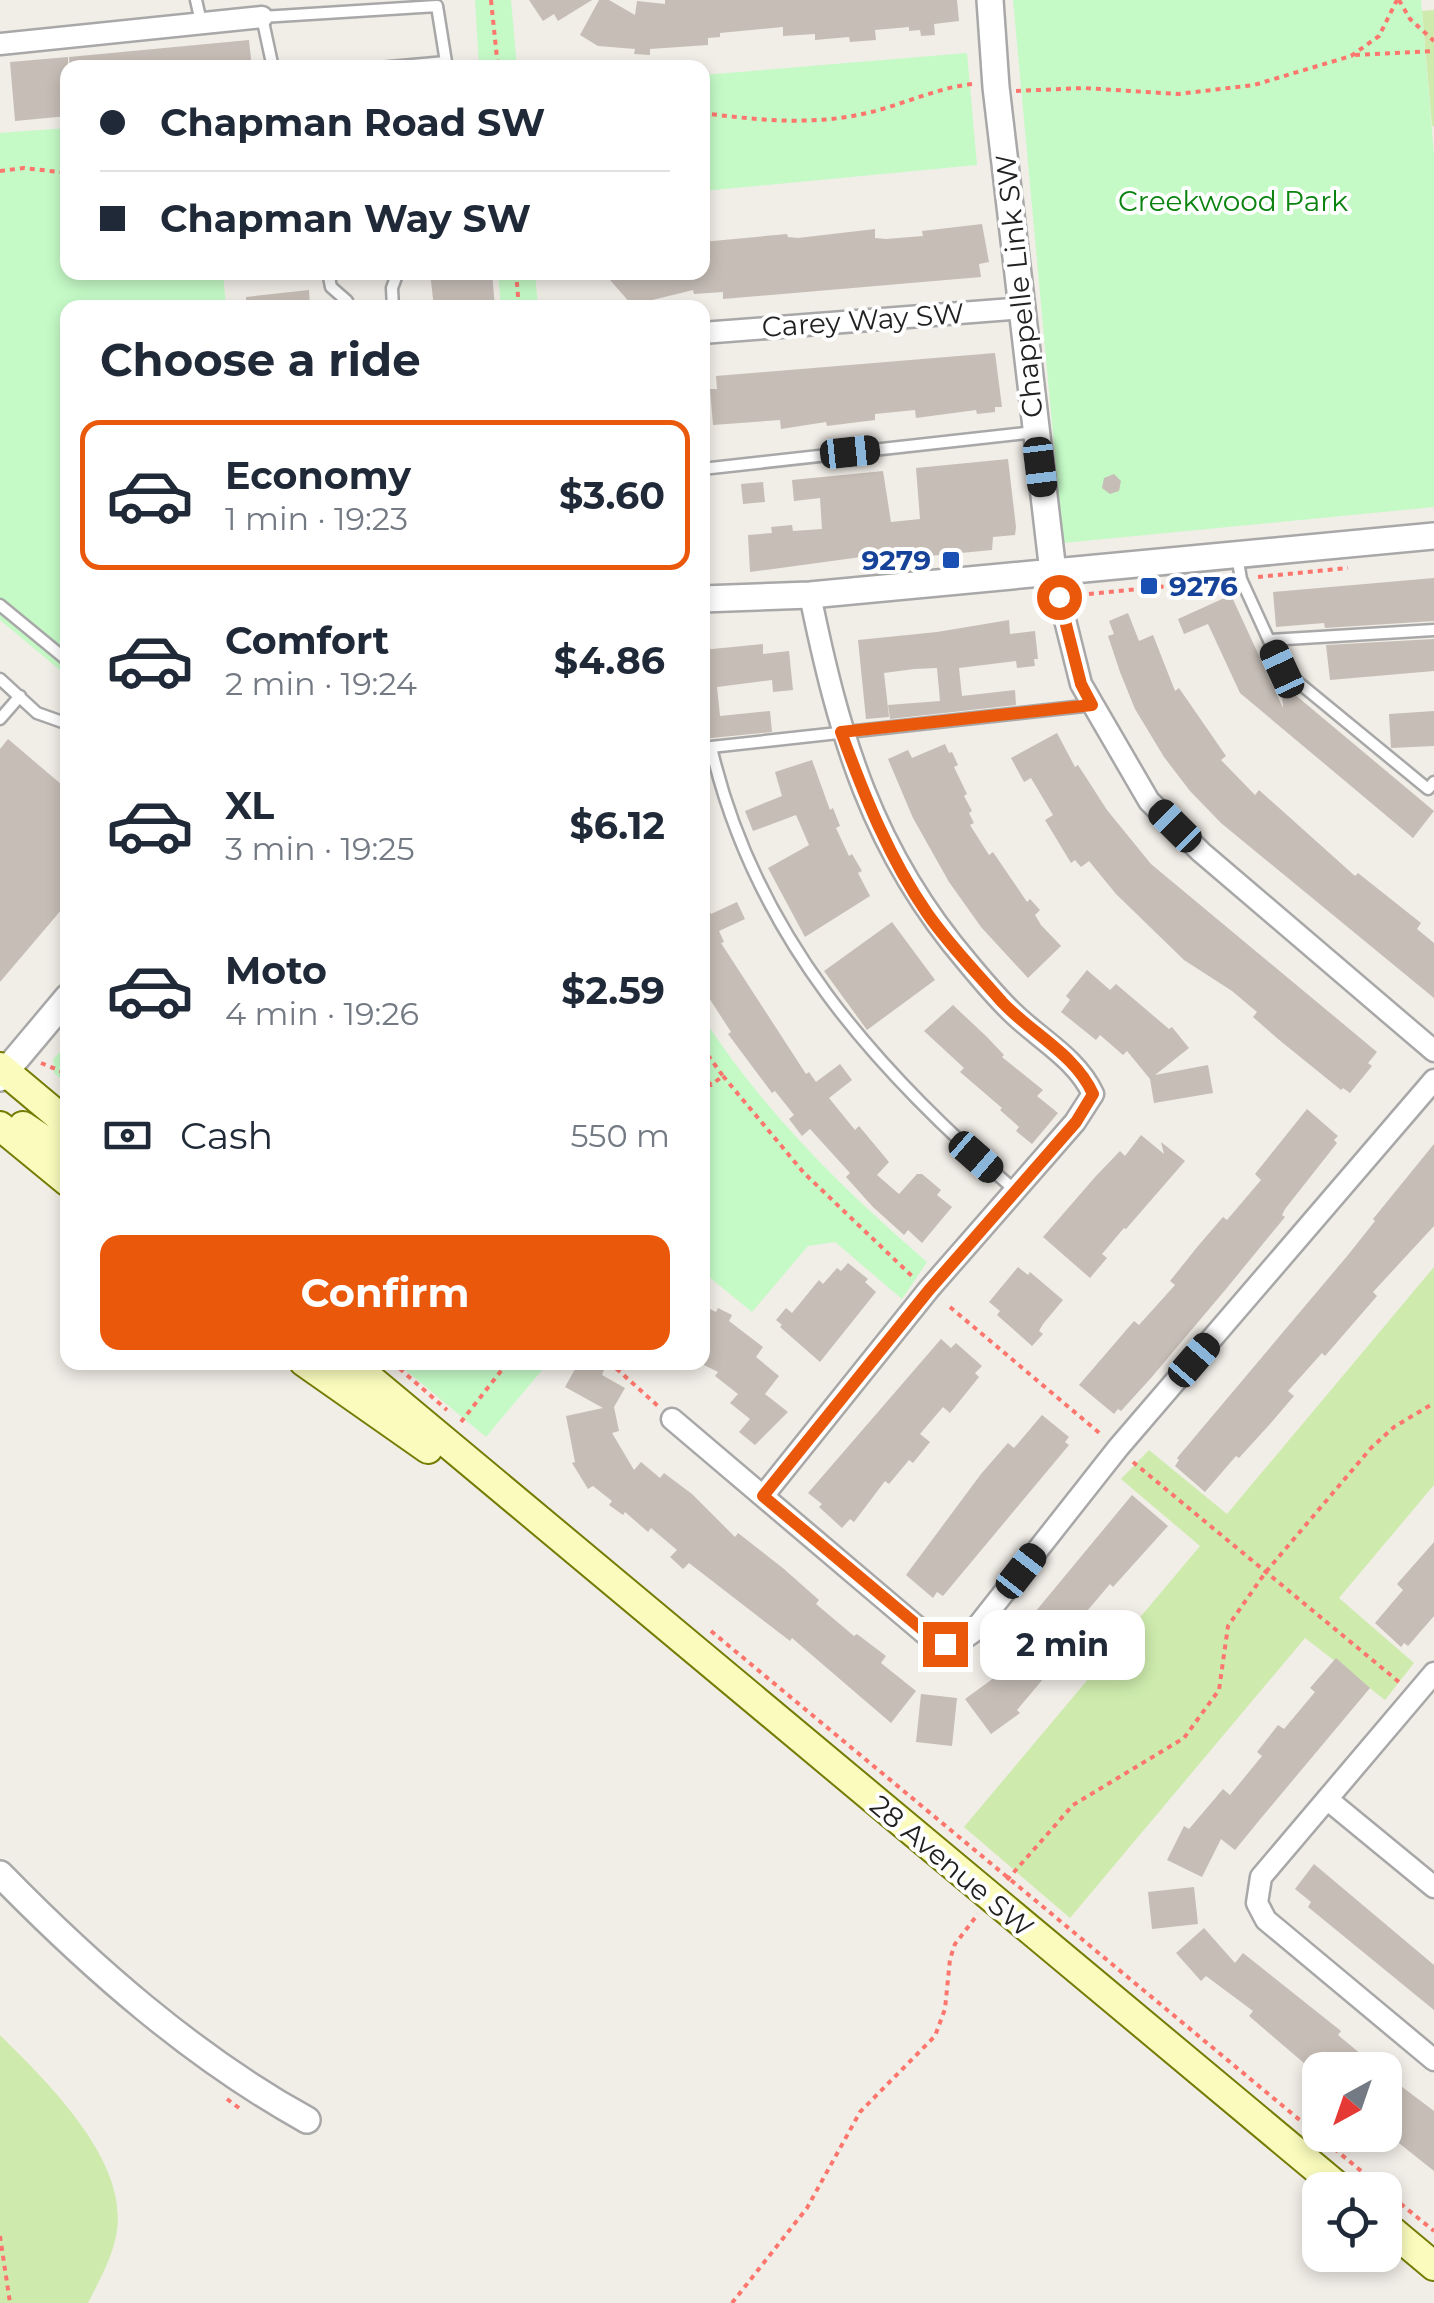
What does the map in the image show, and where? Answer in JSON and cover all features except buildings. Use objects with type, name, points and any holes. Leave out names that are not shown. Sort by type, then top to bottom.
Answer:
[{"type":"main road","points":[[2,1072],[60,1118]]},
{"type":"main road","points":[[0,1116],[33,1130],[60,1150]]},
{"type":"main road","points":[[0,1126],[60,1175]]},
{"type":"main road","name":"28 Avenue SW","points":[[316,1370],[562,1541]]},
{"type":"main road","name":"28 Avenue SW","points":[[359,1370],[1320,2172]]},
{"type":"main road","points":[[1402,2240],[1434,2266]]},
{"type":"street","name":"Chappelle Link SW","points":[[990,0],[996,87],[1053,572]]},
{"type":"street","points":[[0,44],[262,17]]},
{"type":"street","name":"Carey Way SW","points":[[710,332],[1024,308]]},
{"type":"street","points":[[710,599],[810,595],[1434,536]]},
{"type":"street","points":[[1053,572],[1081,684],[1149,801],[1200,852],[1434,1051]]},
{"type":"street","points":[[763,1496],[929,1290],[1076,1122],[1093,1094],[1075,1065],[1012,1012],[928,915],[892,854],[863,794],[841,732],[810,595]]},
{"type":"street","points":[[2,1072],[60,1007]]},
{"type":"street","points":[[672,1420],[930,1636],[945,1644],[959,1643],[973,1632],[1118,1448],[1434,1080]]},
{"type":"street","points":[[1434,1673],[1261,1877],[1257,1903],[1266,1920],[1434,2060]]},
{"type":"street","points":[[1327,1799],[1434,1887]]},
{"type":"street","points":[[0,1874],[124,1990],[247,2087],[307,2120]]},
{"type":"lane","points":[[196,0],[201,23]]},
{"type":"lane","points":[[270,60],[262,17],[437,6],[446,60]]},
{"type":"lane","points":[[330,280],[331,287],[345,300]]},
{"type":"lane","points":[[710,468],[1036,432]]},
{"type":"lane","points":[[1237,555],[1240,579],[1282,669],[1428,789],[1434,782]]},
{"type":"lane","points":[[0,606],[60,655]]},
{"type":"lane","points":[[1269,640],[1434,630]]},
{"type":"lane","points":[[0,680],[37,713],[60,721]]},
{"type":"lane","points":[[0,718],[20,696]]},
{"type":"lane","points":[[710,748],[1092,705]]},
{"type":"lane","points":[[710,757],[744,852],[776,917],[815,981],[859,1038],[922,1105],[1017,1192]]},
{"type":"path","points":[[491,0],[497,60]]},
{"type":"path","points":[[1351,56],[1379,36],[1398,0],[1410,19],[1434,41]]},
{"type":"path","points":[[1014,90],[1084,88],[1155,94],[1216,91],[1254,85],[1351,56],[1434,51]]},
{"type":"path","points":[[710,114],[818,121],[868,113],[953,86],[978,83]]},
{"type":"path","points":[[0,171],[24,168],[60,173]]},
{"type":"path","points":[[710,1058],[804,1173],[916,1279]]},
{"type":"path","points":[[710,1085],[723,1076]]},
{"type":"path","points":[[950,1307],[1099,1433]]},
{"type":"path","points":[[401,1370],[461,1422],[502,1370]]},
{"type":"path","points":[[618,1370],[672,1420]]},
{"type":"path","points":[[1000,1888],[1073,1805],[1184,1738],[1219,1690],[1228,1626],[1265,1573],[1371,1448],[1394,1427],[1434,1403]]},
{"type":"path","points":[[1130,1459],[1402,1684]]},
{"type":"path","points":[[704,1625],[1363,2172]]},
{"type":"path","points":[[732,2303],[800,2220],[860,2112],[935,2036],[946,2009],[950,1959],[956,1944],[982,1909]]},
{"type":"path","points":[[1402,2204],[1434,2231]]},
{"type":"path","points":[[0,2236],[10,2303]]},
{"type":"green space","points":[[475,0],[511,0],[516,60],[479,60]]},
{"type":"green space","name":"Creekwood Park","points":[[1013,0],[1421,0],[1434,155],[1434,507],[1063,543]]},
{"type":"green space","points":[[1434,10],[1434,126],[1432,126],[1422,11]]},
{"type":"green space","points":[[967,53],[977,165],[710,190],[710,74]]},
{"type":"green space","points":[[60,129],[60,280],[224,280],[225,300],[60,300],[60,670],[0,620],[0,133]]},
{"type":"green space","points":[[499,280],[536,280],[537,300],[500,300]]},
{"type":"green space","points":[[710,1028],[778,1117],[864,1206],[927,1262],[902,1299],[835,1242],[808,1246],[752,1312],[710,1278]]},
{"type":"green space","points":[[60,1052],[60,1078],[54,1073],[53,1059]]},
{"type":"green space","points":[[1434,1267],[1434,1485],[1339,1598],[1414,1663],[1385,1700],[1305,1638],[1070,1918],[964,1827],[1200,1546],[1121,1479],[1149,1450],[1227,1514]]},
{"type":"green space","points":[[405,1370],[541,1370],[486,1437]]},
{"type":"green space","points":[[0,2035],[80,2123],[109,2176],[117,2203],[117,2230],[88,2303],[0,2303]]},
{"type":"place","name":"9279","points":[[951,560]]},
{"type":"place","name":"9276","points":[[1149,586]]},
{"type":"route","points":[[945,1644],[930,1636],[763,1496],[929,1290],[1076,1122],[1093,1094],[1075,1065],[1012,1012],[928,915],[863,794],[841,732],[1092,705],[1081,684],[1059,597]]}]
